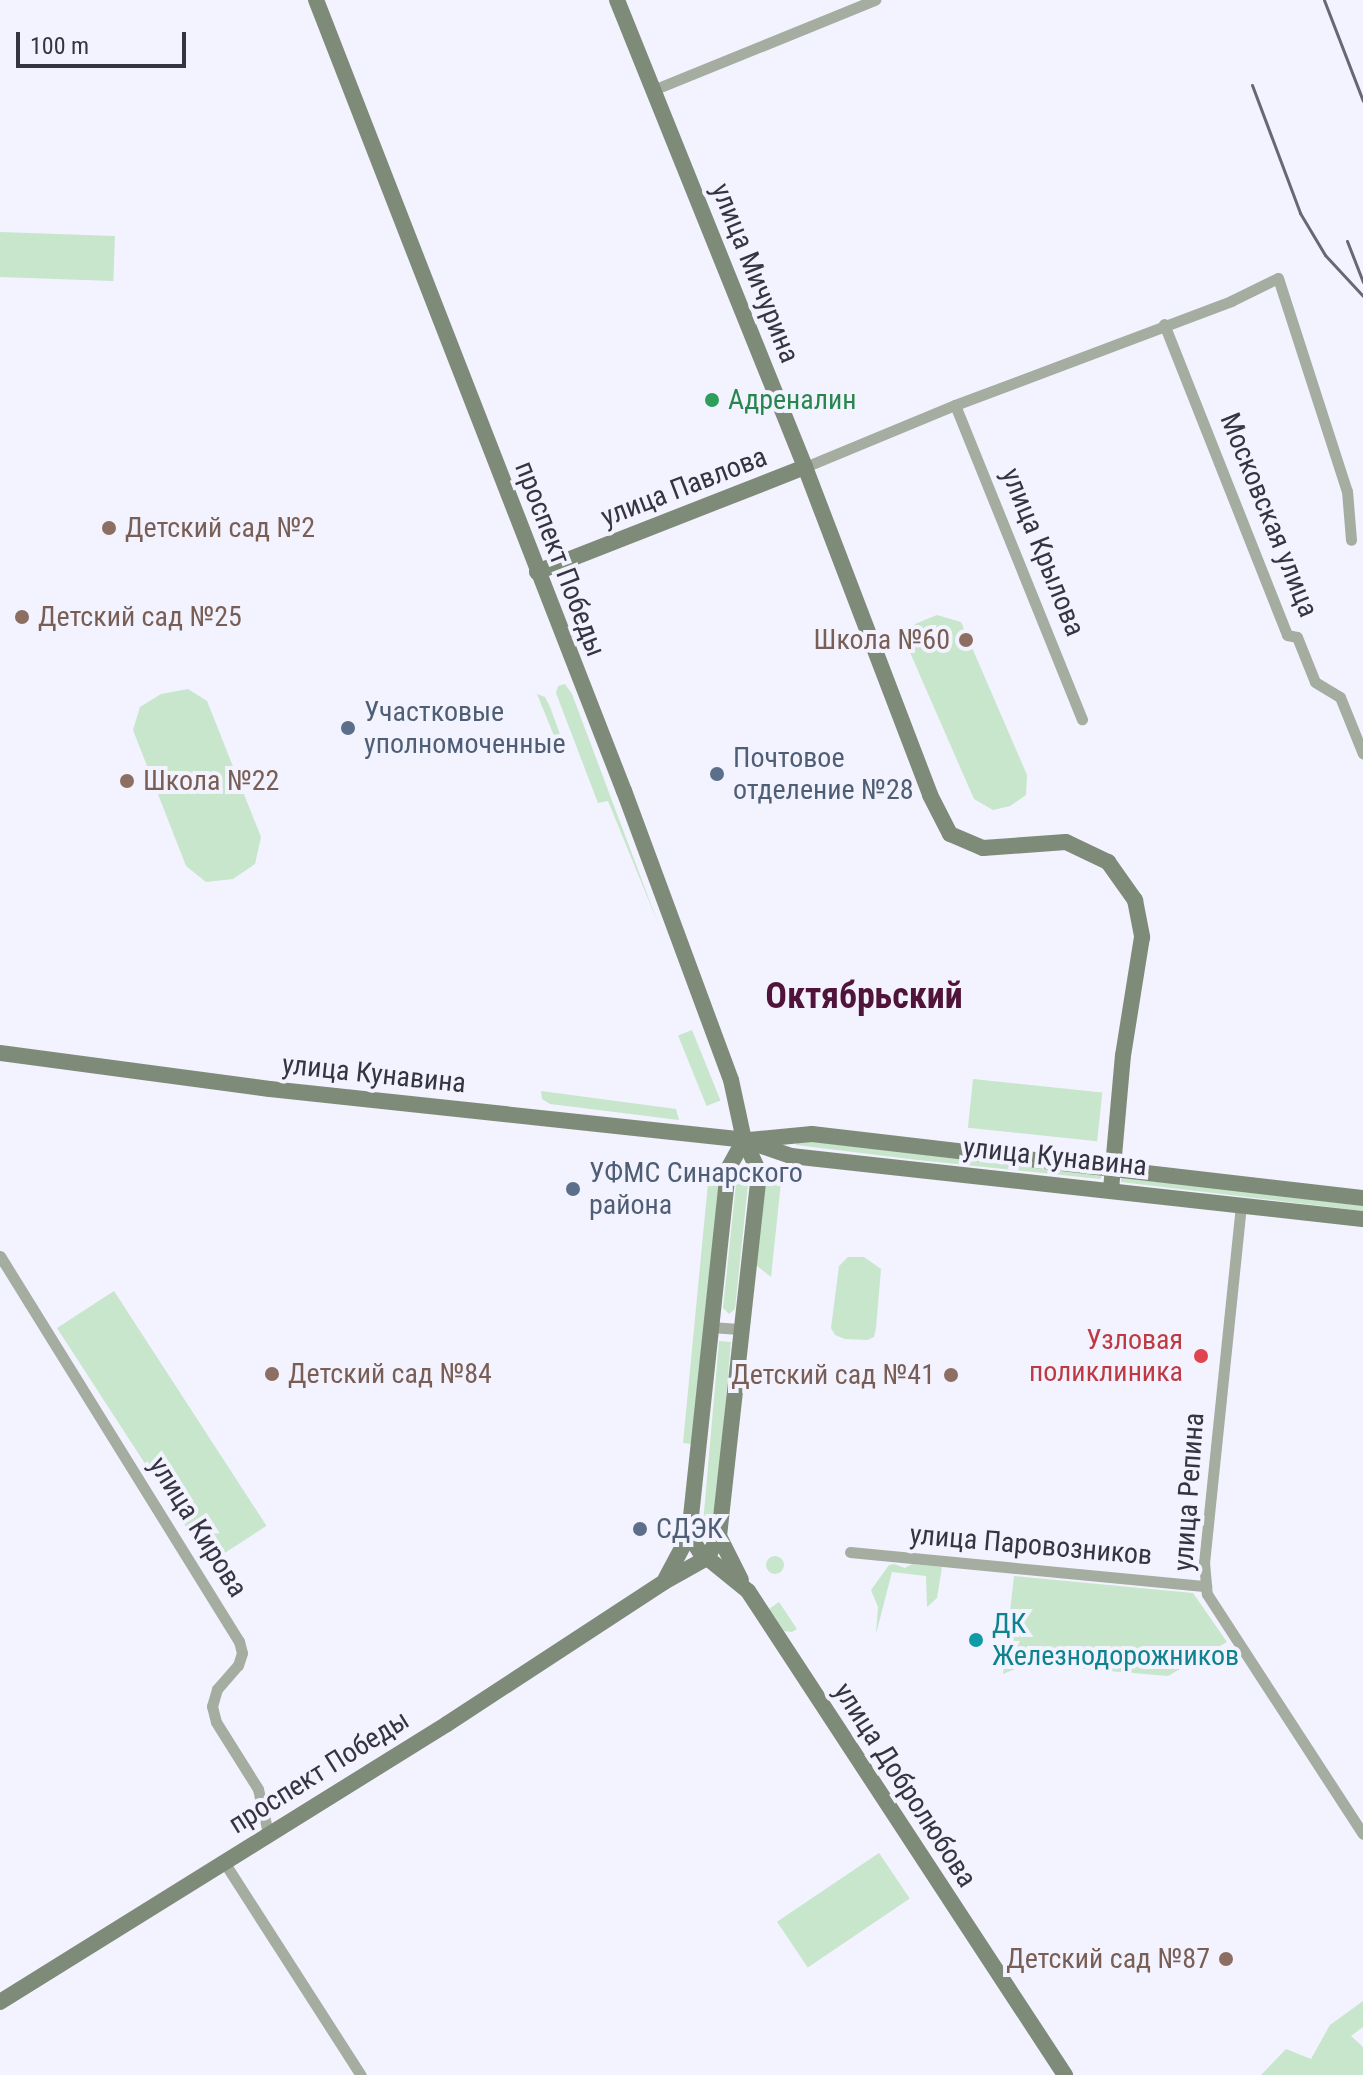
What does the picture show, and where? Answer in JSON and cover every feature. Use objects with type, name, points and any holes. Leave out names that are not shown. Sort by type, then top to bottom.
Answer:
[{"type":"main road","name":"проспект Победы","points":[[0,2002],[447,1724],[664,1582],[707,1558],[719,1536],[759,1172],[744,1140],[731,1080],[624,791],[316,0]]},
{"type":"main road","name":"улица Мичурина","points":[[617,0],[805,467],[930,795],[950,834],[983,848],[1066,842],[1108,862],[1135,900],[1142,937],[1123,1055],[1112,1169]]},
{"type":"main road","name":"улица Павлова","points":[[537,572],[805,467]]},
{"type":"main road","name":"улица Кунавина","points":[[0,1053],[270,1089],[744,1140],[812,1134],[1363,1198]]},
{"type":"main road","name":"проспект Победы","points":[[664,1582],[689,1535],[728,1169],[744,1140]]},
{"type":"main road","name":"улица Кунавина","points":[[744,1140],[791,1156],[1363,1219]]},
{"type":"main road","points":[[1111,1189],[1112,1169]]},
{"type":"main road","name":"улица Добролюбова","points":[[689,1535],[707,1558],[748,1591],[1065,2075]]},
{"type":"main road","points":[[719,1536],[748,1591]]},
{"type":"street","points":[[653,90],[875,0]]},
{"type":"street","points":[[805,467],[955,405],[1231,301],[1278,278],[1347,491],[1351,540]]},
{"type":"street","name":"Московская улица","points":[[1164,324],[1287,635],[1297,637],[1315,682],[1340,697],[1363,754]]},
{"type":"street","name":"улица Крылова","points":[[955,405],[1082,719]]},
{"type":"street","name":"улица Репина","points":[[1241,1205],[1204,1562],[1207,1594],[1363,1834]]},
{"type":"street","name":"улица Кирова","points":[[0,1256],[239,1641],[242,1653],[238,1665],[217,1689],[212,1706],[216,1722],[258,1789],[268,1833]]},
{"type":"street","points":[[711,1327],[742,1329]]},
{"type":"street","name":"улица Паровозников","points":[[850,1552],[1206,1586]]},
{"type":"street","points":[[224,1862],[361,2075]]},
{"type":"green space","points":[[0,232],[115,236],[113,281],[0,277]]},
{"type":"green space","points":[[937,615],[961,622],[1027,775],[1026,795],[1010,806],[993,810],[974,799],[905,641],[915,624]]},
{"type":"green space","points":[[565,684],[572,694],[658,923],[608,801],[598,803],[556,693],[558,686]]},
{"type":"green space","points":[[188,689],[207,701],[261,837],[255,864],[233,879],[206,882],[186,866],[133,730],[140,707],[161,694]]},
{"type":"green space","points":[[537,694],[545,697],[550,707],[561,737],[559,748]]},
{"type":"green space","points":[[692,1030],[720,1100],[707,1106],[678,1036]]},
{"type":"green space","points":[[973,1079],[1102,1093],[1097,1141],[968,1128]]},
{"type":"green space","points":[[541,1091],[676,1109],[679,1120],[550,1104],[542,1099]]},
{"type":"green space","points":[[797,1140],[1099,1174],[1102,1177],[918,1160],[796,1145]]},
{"type":"green space","points":[[709,1173],[721,1175],[693,1444],[683,1443]]},
{"type":"green space","points":[[737,1174],[749,1175],[735,1309],[729,1314],[723,1308]]},
{"type":"green space","points":[[1121,1176],[1363,1206],[1363,1211],[1121,1182]]},
{"type":"green space","points":[[766,1180],[781,1182],[771,1277],[756,1265]]},
{"type":"green space","points":[[848,1257],[864,1257],[881,1269],[876,1328],[874,1337],[867,1340],[845,1339],[835,1335],[831,1328],[839,1266]]},
{"type":"green space","points":[[114,1291],[266,1526],[209,1563],[57,1328]]},
{"type":"green space","points":[[719,1341],[731,1342],[715,1526],[703,1525]]},
{"type":"green space","points":[[771,1556],[779,1556],[784,1565],[782,1572],[771,1574],[766,1569],[766,1561]]},
{"type":"green space","points":[[912,1564],[942,1567],[937,1598],[927,1607],[926,1576],[892,1572],[876,1634],[878,1607],[871,1590],[889,1565],[905,1568]]},
{"type":"green space","points":[[1014,1576],[1193,1593],[1227,1642],[1168,1676],[1027,1664],[1003,1674]]},
{"type":"green space","points":[[779,1602],[797,1629],[792,1632],[784,1631],[769,1609]]},
{"type":"green space","points":[[879,1853],[910,1899],[808,1967],[777,1922]]},
{"type":"green space","points":[[1363,2001],[1363,2027],[1351,2036],[1363,2047],[1363,2075],[1261,2075],[1286,2049],[1311,2059],[1330,2025]]},
{"type":"railway","points":[[1324,0],[1363,101]]},
{"type":"railway","points":[[1252,85],[1300,213],[1325,255],[1363,296]]},
{"type":"railway","points":[[1347,241],[1363,282]]},
{"type":"place","name":"Адреналин","points":[[712,400]]},
{"type":"place","name":"Детский сад №2","points":[[109,528]]},
{"type":"place","name":"Детский сад №25","points":[[22,617]]},
{"type":"place","name":"Школа №60","points":[[966,640]]},
{"type":"place","name":"Участковые уполномоченные","points":[[348,728]]},
{"type":"place","name":"Почтовое отделение №28","points":[[717,774]]},
{"type":"place","name":"Школа №22","points":[[127,781]]},
{"type":"place","name":"УФМС Синарского района","points":[[573,1189]]},
{"type":"place","name":"Узловая поликлиника","points":[[1201,1356]]},
{"type":"place","name":"Детский сад №84","points":[[272,1374]]},
{"type":"place","name":"Детский сад №41","points":[[951,1375]]},
{"type":"place","name":"СДЭК","points":[[640,1529]]},
{"type":"place","name":"ДК Железнодорожников","points":[[976,1640]]},
{"type":"place","name":"Детский сад №87","points":[[1226,1959]]},
{"type":"district","name":"Октябрьский","points":[[864,997]]}]
